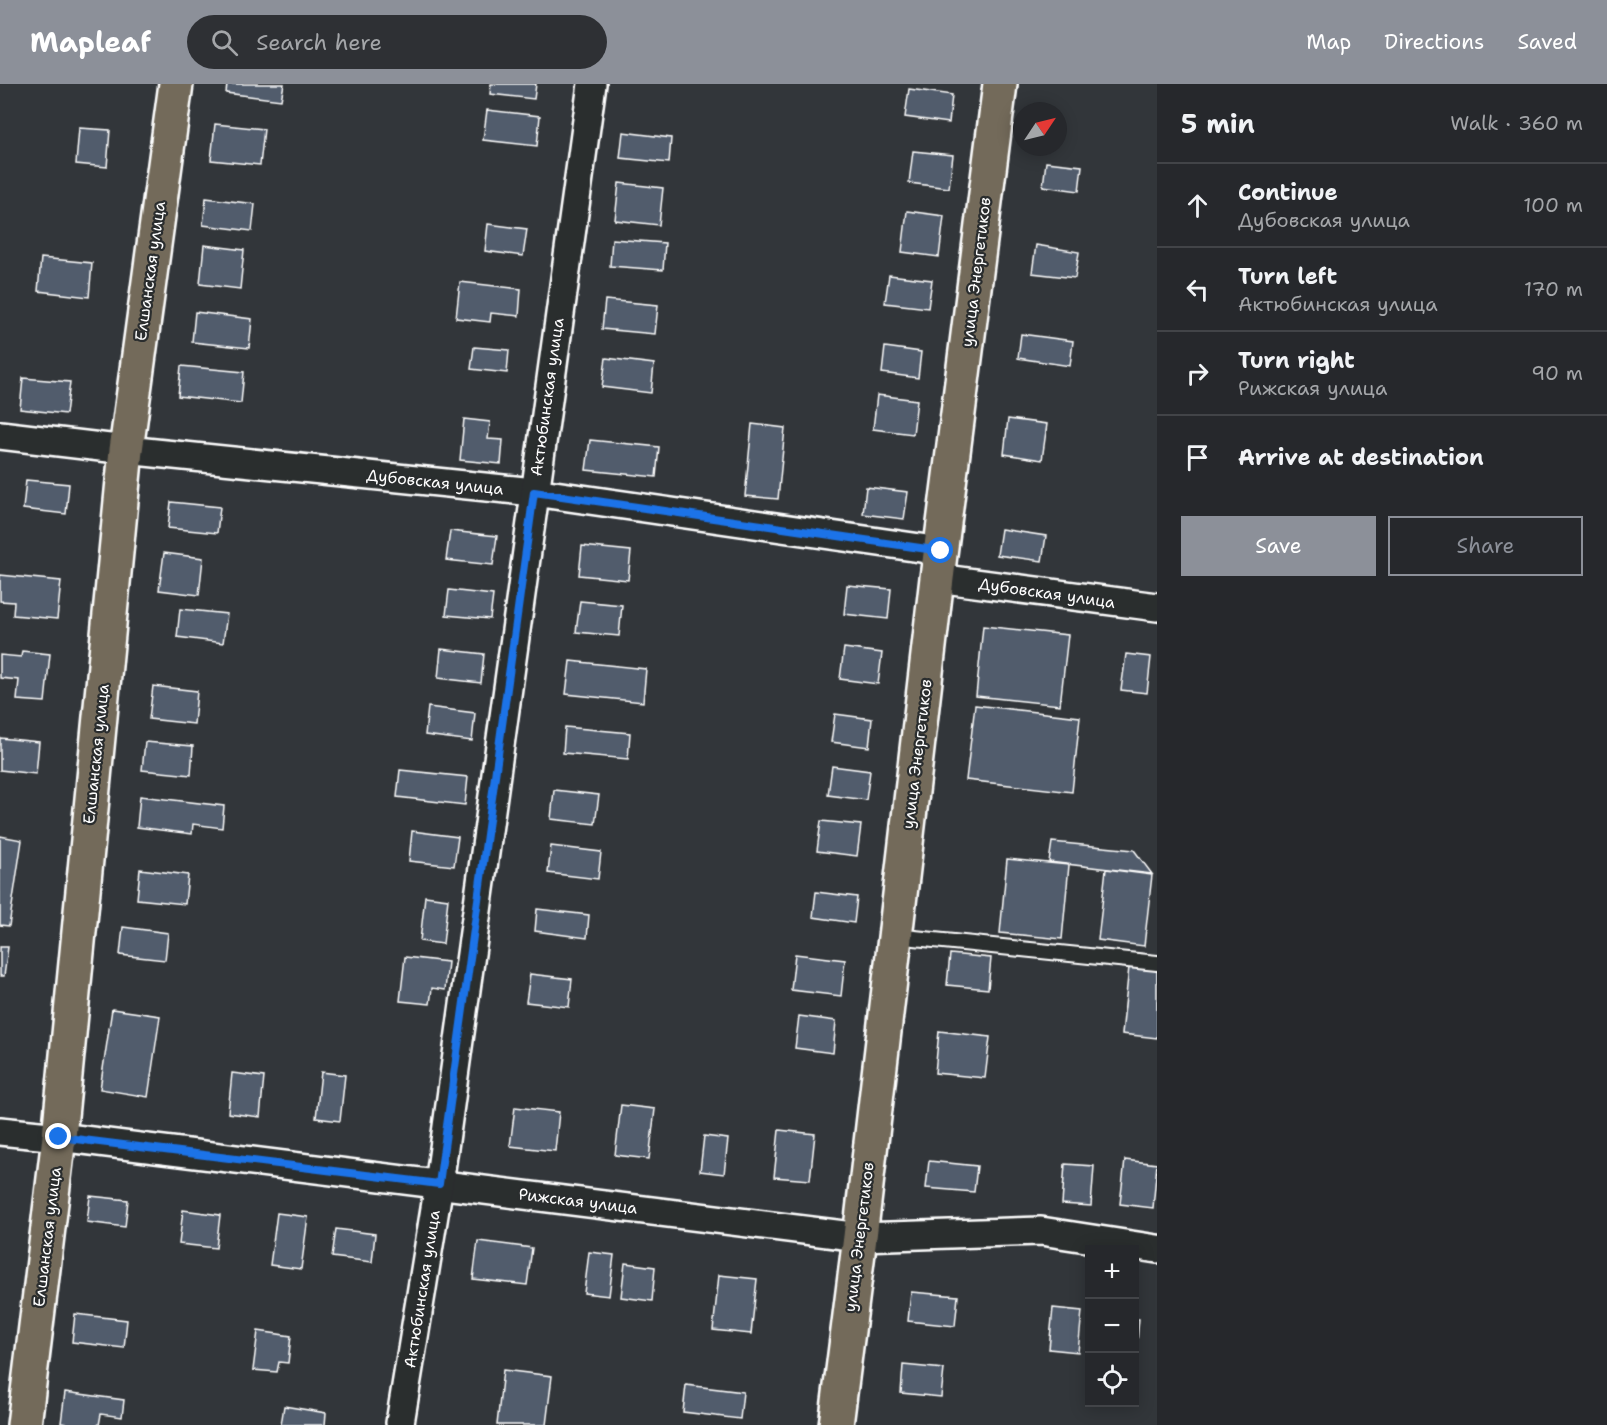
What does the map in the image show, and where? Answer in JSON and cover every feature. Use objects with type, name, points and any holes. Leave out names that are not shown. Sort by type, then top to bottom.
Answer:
[{"type":"main road","name":"Елшанская улица","points":[[24,1425],[59,1137],[126,450],[176,84]]},
{"type":"main road","name":"улица Энергетиков","points":[[836,1425],[939,564],[1000,84]]},
{"type":"street","name":"Актюбинская улица","points":[[400,1423],[439,1184],[592,84]]},
{"type":"street","name":"Дубовская улица","points":[[0,435],[534,492],[939,564],[1157,608]]},
{"type":"street","name":"Рижская улица","points":[[0,1131],[860,1237],[1041,1231],[1157,1249]]},
{"type":"lane","points":[[895,936],[1157,963]]},
{"type":"building","points":[[227,84],[284,84],[281,100],[226,93]]},
{"type":"building","points":[[491,84],[536,84],[534,99],[490,94]]},
{"type":"building","points":[[909,89],[952,95],[949,123],[905,117]]},
{"type":"building","points":[[487,110],[540,116],[537,146],[483,140]]},
{"type":"building","points":[[215,124],[264,129],[260,165],[211,160]]},
{"type":"building","points":[[79,128],[110,130],[107,167],[76,164]]},
{"type":"building","points":[[623,132],[671,138],[669,163],[620,158]]},
{"type":"building","points":[[913,151],[953,155],[949,188],[909,183]]},
{"type":"building","points":[[1046,162],[1082,166],[1079,191],[1043,186]]},
{"type":"building","points":[[619,183],[663,188],[659,225],[615,220]]},
{"type":"building","points":[[206,198],[255,204],[252,231],[203,225]]},
{"type":"building","points":[[907,211],[944,216],[939,257],[902,252]]},
{"type":"building","points":[[488,224],[527,229],[523,256],[485,251]]},
{"type":"building","points":[[612,239],[665,243],[663,270],[610,266]]},
{"type":"building","points":[[204,245],[244,250],[240,289],[200,284]]},
{"type":"building","points":[[1036,245],[1079,252],[1075,278],[1032,273]]},
{"type":"building","points":[[41,258],[92,263],[89,297],[38,291]]},
{"type":"building","points":[[889,275],[932,280],[928,308],[885,303]]},
{"type":"building","points":[[460,282],[521,289],[519,316],[491,313],[490,322],[456,318]]},
{"type":"building","points":[[605,300],[658,305],[655,334],[602,329]]},
{"type":"building","points":[[195,312],[252,319],[249,348],[192,342]]},
{"type":"building","points":[[1021,334],[1073,341],[1070,366],[1018,358]]},
{"type":"building","points":[[474,347],[509,350],[507,373],[471,369]]},
{"type":"building","points":[[885,347],[921,352],[918,378],[882,373]]},
{"type":"building","points":[[606,358],[654,364],[651,393],[602,387]]},
{"type":"building","points":[[181,366],[244,372],[241,403],[178,396]]},
{"type":"building","points":[[23,378],[70,382],[66,414],[20,409]]},
{"type":"building","points":[[877,395],[917,400],[913,434],[873,429]]},
{"type":"building","points":[[464,419],[490,422],[488,439],[503,440],[501,464],[460,460]]},
{"type":"building","points":[[1008,419],[1047,424],[1042,460],[1004,454]]},
{"type":"building","points":[[752,424],[785,428],[778,499],[745,496]]},
{"type":"building","points":[[590,440],[659,447],[656,477],[586,470]]},
{"type":"building","points":[[26,480],[69,484],[66,514],[23,509]]},
{"type":"building","points":[[866,487],[908,492],[904,519],[863,514]]},
{"type":"building","points":[[171,502],[220,507],[217,533],[168,528]]},
{"type":"building","points":[[1001,529],[1046,536],[1042,561],[997,555]]},
{"type":"building","points":[[450,531],[497,536],[493,565],[446,560]]},
{"type":"building","points":[[582,546],[631,551],[628,580],[579,575]]},
{"type":"building","points":[[164,553],[203,558],[199,595],[159,590]]},
{"type":"building","points":[[0,575],[61,581],[57,619],[13,615],[14,602],[0,601]]},
{"type":"building","points":[[847,585],[891,589],[888,619],[844,614]]},
{"type":"building","points":[[449,590],[493,595],[490,619],[446,615]]},
{"type":"building","points":[[580,601],[622,605],[619,636],[576,632]]},
{"type":"building","points":[[180,609],[227,614],[223,643],[177,637]]},
{"type":"building","points":[[983,626],[1068,635],[1060,705],[976,696]]},
{"type":"building","points":[[844,648],[882,653],[878,684],[840,679]]},
{"type":"building","points":[[441,649],[484,654],[481,683],[438,678]]},
{"type":"building","points":[[22,651],[50,654],[45,702],[17,700],[19,680],[0,678],[0,655],[21,657]]},
{"type":"building","points":[[1126,654],[1151,657],[1147,693],[1121,690]]},
{"type":"building","points":[[570,661],[646,669],[643,702],[566,694]]},
{"type":"building","points":[[153,686],[197,691],[194,724],[149,719]]},
{"type":"building","points":[[975,705],[1080,717],[1072,792],[966,780]]},
{"type":"building","points":[[428,707],[475,713],[472,741],[425,735]]},
{"type":"building","points":[[835,714],[872,719],[869,747],[831,742]]},
{"type":"building","points":[[565,727],[630,733],[628,759],[563,753]]},
{"type":"building","points":[[0,738],[39,742],[36,774],[0,770]]},
{"type":"building","points":[[145,742],[193,746],[191,775],[142,770]]},
{"type":"building","points":[[832,766],[870,771],[866,800],[828,795]]},
{"type":"building","points":[[400,770],[468,777],[465,805],[397,797]]},
{"type":"building","points":[[554,790],[599,795],[595,824],[551,819]]},
{"type":"building","points":[[140,796],[224,806],[222,828],[193,824],[192,834],[137,827]]},
{"type":"building","points":[[821,821],[861,825],[857,856],[817,851]]},
{"type":"building","points":[[412,831],[458,837],[454,866],[409,861]]},
{"type":"building","points":[[0,836],[22,840],[9,926],[0,925]]},
{"type":"building","points":[[1052,842],[1134,850],[1152,874],[1049,862]]},
{"type":"building","points":[[551,846],[601,852],[598,879],[548,873]]},
{"type":"building","points":[[1007,859],[1069,865],[1062,939],[1000,933]]},
{"type":"building","points":[[140,869],[188,875],[185,904],[137,899]]},
{"type":"building","points":[[1106,869],[1152,875],[1144,946],[1098,940]]},
{"type":"building","points":[[816,892],[857,897],[854,923],[813,917]]},
{"type":"building","points":[[425,896],[448,899],[443,944],[420,941]]},
{"type":"building","points":[[537,909],[589,915],[587,938],[535,931]]},
{"type":"building","points":[[123,927],[168,933],[165,960],[120,955]]},
{"type":"building","points":[[0,947],[8,947],[4,976],[0,976]]},
{"type":"building","points":[[795,954],[845,960],[841,996],[791,990]]},
{"type":"building","points":[[950,954],[991,958],[988,989],[947,985]]},
{"type":"building","points":[[405,957],[448,962],[445,990],[432,988],[430,1004],[400,1001]]},
{"type":"building","points":[[1129,967],[1157,970],[1157,1038],[1122,1034]]},
{"type":"building","points":[[530,974],[572,979],[569,1007],[526,1002]]},
{"type":"building","points":[[112,1009],[160,1016],[148,1097],[100,1089]]},
{"type":"building","points":[[799,1016],[836,1021],[833,1053],[795,1048]]},
{"type":"building","points":[[939,1031],[990,1037],[985,1078],[935,1073]]},
{"type":"building","points":[[321,1072],[345,1075],[340,1121],[316,1118]]},
{"type":"building","points":[[232,1073],[264,1077],[260,1117],[228,1113]]},
{"type":"building","points":[[621,1105],[655,1109],[649,1159],[615,1155]]},
{"type":"building","points":[[515,1107],[559,1112],[555,1151],[510,1146]]},
{"type":"building","points":[[779,1130],[815,1134],[810,1180],[774,1177]]},
{"type":"building","points":[[704,1136],[728,1139],[724,1174],[700,1171]]},
{"type":"building","points":[[1125,1160],[1157,1164],[1153,1208],[1120,1204]]},
{"type":"building","points":[[929,1161],[977,1166],[974,1192],[926,1188]]},
{"type":"building","points":[[1065,1164],[1094,1166],[1091,1206],[1062,1204]]},
{"type":"building","points":[[90,1196],[128,1200],[125,1227],[87,1222]]},
{"type":"building","points":[[183,1210],[220,1215],[216,1248],[179,1244]]},
{"type":"building","points":[[277,1213],[308,1217],[301,1269],[270,1265]]},
{"type":"building","points":[[336,1229],[375,1234],[372,1262],[332,1257]]},
{"type":"building","points":[[478,1241],[532,1248],[527,1285],[473,1279]]},
{"type":"building","points":[[589,1252],[614,1255],[609,1296],[584,1293]]},
{"type":"building","points":[[625,1263],[655,1267],[652,1301],[621,1297]]},
{"type":"building","points":[[719,1275],[757,1279],[751,1334],[713,1330]]},
{"type":"building","points":[[911,1292],[958,1296],[955,1326],[908,1321]]},
{"type":"building","points":[[1053,1308],[1082,1311],[1078,1352],[1049,1349]]},
{"type":"building","points":[[75,1314],[127,1320],[124,1348],[72,1342]]},
{"type":"building","points":[[258,1331],[291,1336],[288,1363],[279,1362],[277,1372],[253,1370]]},
{"type":"building","points":[[903,1365],[944,1369],[941,1397],[901,1393]]},
{"type":"building","points":[[503,1370],[552,1376],[546,1425],[497,1425]]},
{"type":"building","points":[[686,1385],[743,1392],[740,1419],[683,1412]]},
{"type":"building","points":[[65,1392],[124,1400],[122,1417],[101,1414],[99,1425],[61,1423]]},
{"type":"building","points":[[284,1406],[326,1413],[325,1425],[281,1425]]},
{"type":"route","points":[[59,1137],[439,1184],[534,492],[941,551]]}]
